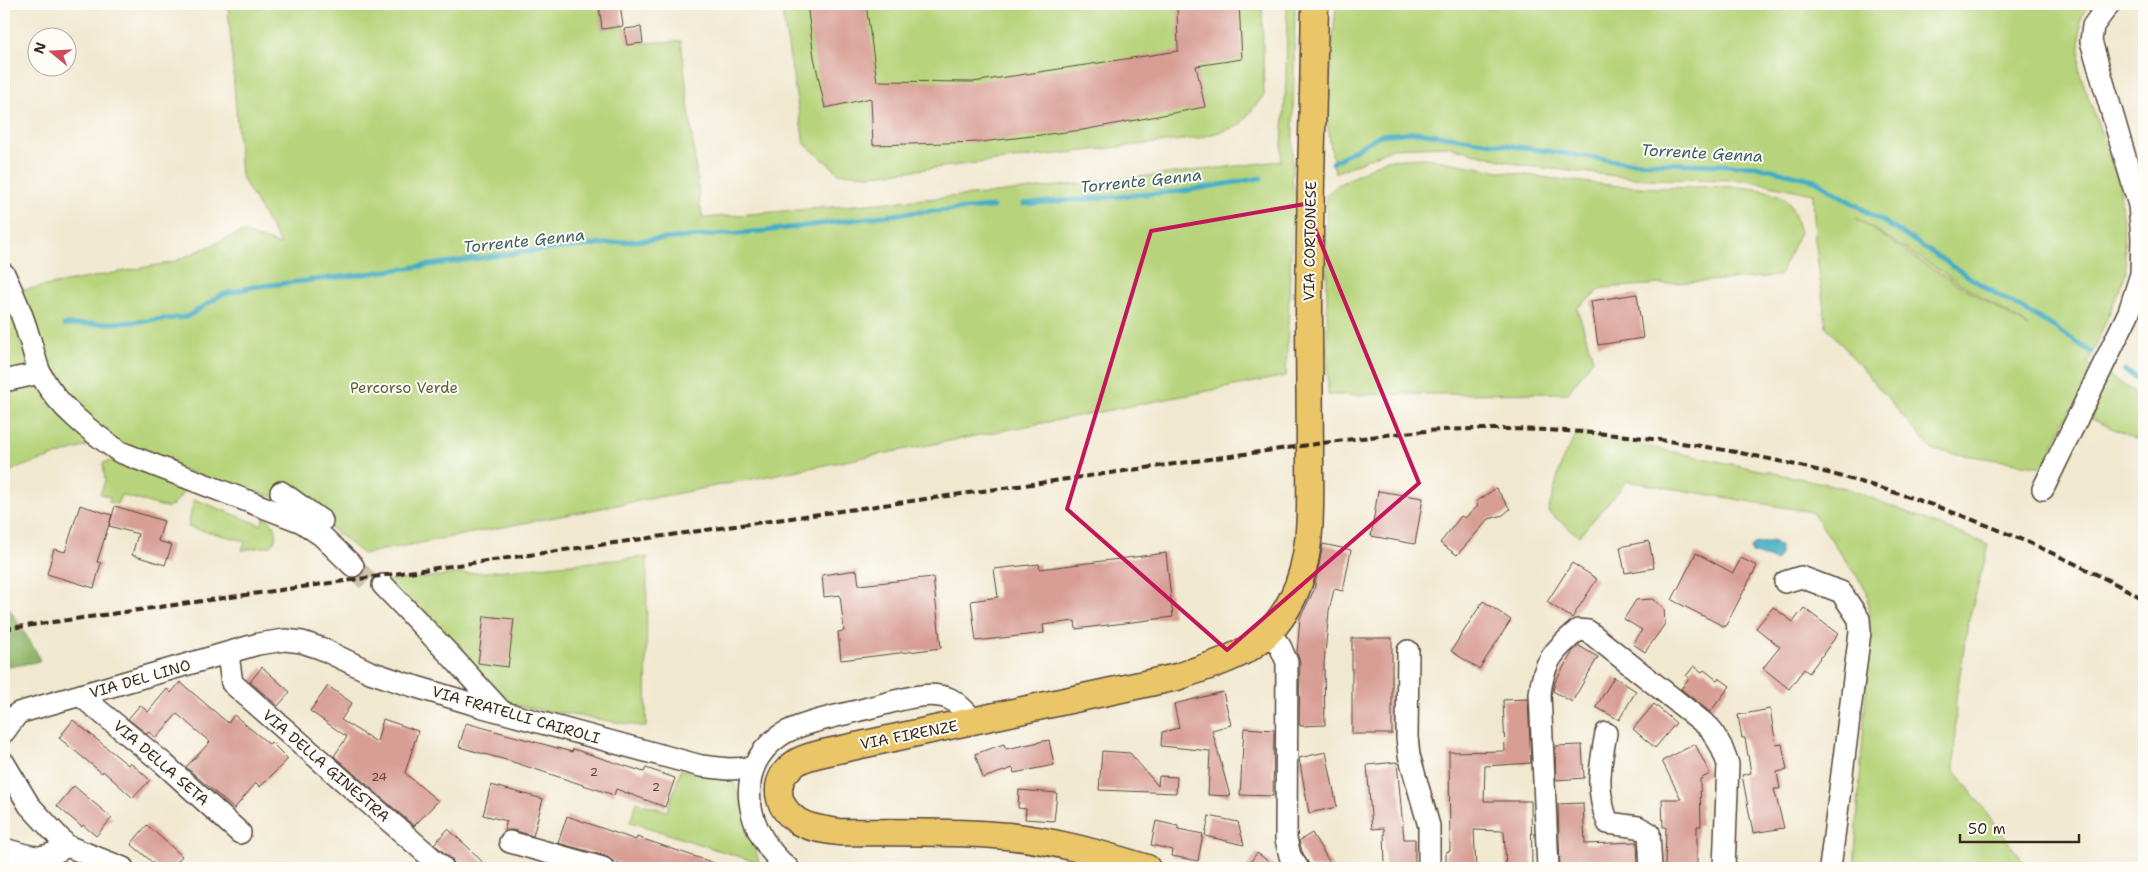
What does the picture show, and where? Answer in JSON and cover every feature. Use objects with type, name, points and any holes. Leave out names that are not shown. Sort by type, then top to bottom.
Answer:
[{"type":"main road","name":"VIA CORTONESE","points":[[1310,478],[1310,237],[1315,4]]},
{"type":"main road","name":"VIA FIRENZE","points":[[1147,868],[1054,843],[995,835],[838,832],[817,828],[798,821],[783,808],[778,791],[784,774],[797,762],[827,752],[976,722],[1177,677],[1230,659],[1255,646],[1269,633],[1292,601],[1303,574],[1307,545],[1310,478]]},
{"type":"street","points":[[2043,490],[2129,312],[2141,274],[2142,238],[2139,205],[2092,41],[2094,26],[2110,4]]},
{"type":"street","points":[[4,274],[16,301],[45,381],[63,404],[98,437],[120,452],[294,518],[321,535],[368,576]]},
{"type":"street","points":[[4,381],[45,381]]},
{"type":"street","points":[[281,492],[325,523],[368,576],[492,710]]},
{"type":"street","points":[[1785,582],[1801,577],[1841,592],[1859,619],[1860,632],[1830,868]]},
{"type":"street","points":[[1548,868],[1540,694],[1542,674],[1557,648],[1578,630],[1588,631],[1710,728],[1721,746],[1728,764],[1724,868]]},
{"type":"street","points":[[1269,633],[1280,646],[1287,662],[1286,840],[1290,856],[1298,868]]},
{"type":"street","name":"VIA FRATELLI CAIROLI","points":[[285,640],[302,642],[320,648],[375,674],[492,710],[701,766],[728,769],[753,768]]},
{"type":"street","name":"VIA DEL LINO","points":[[4,732],[18,713],[230,654],[258,644],[285,640]]},
{"type":"street","points":[[1408,651],[1406,737],[1409,755],[1429,826],[1428,868]]},
{"type":"street","name":"VIA DELLA GINESTRA","points":[[230,654],[228,662],[232,683],[443,868]]},
{"type":"street","points":[[788,868],[763,840],[754,822],[749,802],[753,768],[766,748],[782,734],[817,722],[921,695],[950,699],[976,722]]},
{"type":"street","name":"VIA DELLA SETA","points":[[81,696],[163,763],[240,833]]},
{"type":"street","points":[[1606,733],[1600,769],[1600,802],[1608,823],[1638,826],[1649,833],[1651,868]]},
{"type":"street","points":[[4,763],[28,805],[67,846],[123,868]]},
{"type":"street","points":[[510,842],[603,868]]},
{"type":"street","points":[[4,849],[39,858],[55,853],[67,846]]},
{"type":"highlighted area","points":[[1305,204],[1419,483],[1227,650],[1067,509],[1151,231]]},
{"type":"green space","name":"Percorso Verde","points":[[228,4],[599,4],[602,29],[623,26],[625,29],[641,27],[644,43],[681,41],[703,218],[996,193],[1281,161],[1286,83],[1287,4],[1295,4],[1292,181],[1303,223],[1292,224],[1286,376],[363,554],[301,504],[219,482],[152,459],[87,446],[16,468],[4,476],[4,273],[13,292],[173,262],[242,232],[281,245],[241,176]]},
{"type":"green space","points":[[781,4],[1262,4],[1264,95],[1239,126],[1199,138],[872,175],[839,173],[804,143]]},
{"type":"green space","points":[[1336,4],[2089,4],[2081,17],[2079,71],[2120,185],[2126,273],[2088,364],[2144,397],[2144,443],[2070,409],[2044,467],[1932,450],[1826,326],[1815,239],[1813,194],[1747,180],[1644,179],[1525,166],[1446,146],[1393,148],[1335,173],[1326,116]],"holes":[[[1856,218],[2028,326],[1920,261]]]},
{"type":"green space","points":[[1426,158],[1467,166],[1608,185],[1660,188],[1741,187],[1758,189],[1772,193],[1787,201],[1792,209],[1800,232],[1779,276],[1603,288],[1577,308],[1593,359],[1568,393],[1328,395],[1326,195],[1338,185],[1385,160]]},
{"type":"green space","points":[[1578,432],[1846,488],[1989,545],[1969,619],[1956,698],[1954,769],[2028,868],[1854,868],[1870,632],[1867,591],[1812,512],[1627,481],[1579,536],[1548,512],[1563,458]]},
{"type":"green space","points":[[112,461],[162,476],[187,488],[174,504],[168,508],[121,495],[117,504],[109,502],[110,497],[100,494],[105,481],[103,463]]},
{"type":"green space","points":[[194,499],[261,525],[265,517],[275,527],[276,538],[274,542],[271,546],[242,550],[245,541],[188,527]]},
{"type":"green space","points":[[647,557],[646,727],[499,703],[376,582]]},
{"type":"green space","points":[[4,605],[7,605],[40,661],[4,668]]},
{"type":"green space","points":[[681,769],[733,781],[742,801],[759,863],[630,822],[637,802],[667,811]]},
{"type":"water","points":[[1773,541],[1780,546],[1780,556],[1776,561],[1752,553],[1751,548],[1754,544]]},
{"type":"building","points":[[599,4],[620,4],[623,26],[602,29]]},
{"type":"building","points":[[807,4],[866,4],[877,81],[973,82],[1178,51],[1177,4],[1239,4],[1242,59],[1196,66],[1205,107],[1083,130],[981,142],[873,145],[871,98],[825,108],[814,57]]},
{"type":"building","points":[[641,27],[643,43],[627,45],[624,29]]},
{"type":"building","points":[[1637,294],[1643,338],[1598,345],[1591,301]]},
{"type":"building","points":[[1496,488],[1510,509],[1503,515],[1489,519],[1457,555],[1440,543],[1461,516],[1465,518],[1478,506],[1476,502]]},
{"type":"building","points":[[1378,491],[1423,498],[1415,544],[1371,536]]},
{"type":"building","points":[[80,505],[112,515],[97,562],[101,563],[94,588],[47,574],[54,549],[65,552]]},
{"type":"building","points":[[115,506],[164,521],[158,541],[172,545],[165,565],[132,555],[138,534],[109,526]]},
{"type":"building","points":[[1649,541],[1654,568],[1625,573],[1620,547]]},
{"type":"building","points":[[1323,544],[1351,550],[1343,591],[1334,589],[1329,611],[1324,664],[1325,725],[1302,726],[1299,725],[1300,662],[1297,653],[1300,618],[1314,590]]},
{"type":"building","points":[[1166,553],[1173,617],[1076,629],[1075,621],[1043,625],[1044,633],[976,641],[971,601],[998,597],[994,569],[1039,564],[1040,569]]},
{"type":"building","points":[[1696,553],[1733,573],[1741,558],[1757,566],[1725,627],[1672,600]]},
{"type":"building","points":[[1572,563],[1597,579],[1572,618],[1547,602]]},
{"type":"building","points":[[857,570],[859,585],[933,577],[941,648],[841,660],[838,632],[844,631],[840,595],[824,597],[822,575]]},
{"type":"building","points":[[1652,599],[1664,608],[1665,624],[1645,652],[1633,644],[1642,630],[1624,619],[1636,600]]},
{"type":"building","points":[[1483,601],[1511,620],[1479,669],[1451,651]]},
{"type":"building","points":[[1773,607],[1793,622],[1804,608],[1838,634],[1809,673],[1804,669],[1789,689],[1763,668],[1780,647],[1756,628]]},
{"type":"building","points":[[484,616],[514,619],[508,667],[478,663]]},
{"type":"building","points":[[1352,638],[1392,638],[1392,734],[1352,734]]},
{"type":"building","points":[[1579,646],[1598,657],[1572,702],[1553,691],[1555,682],[1573,651]]},
{"type":"building","points":[[1694,666],[1702,672],[1704,670],[1717,680],[1719,678],[1730,686],[1710,712],[1681,689],[1689,678],[1686,676]]},
{"type":"building","points":[[262,667],[290,692],[278,706],[250,682]]},
{"type":"building","points":[[1614,677],[1636,691],[1619,720],[1596,707]]},
{"type":"building","points":[[180,682],[228,723],[234,715],[269,744],[271,742],[288,759],[260,787],[256,783],[234,809],[186,767],[210,742],[177,714],[156,738],[149,732],[147,734],[128,719],[140,705],[148,712],[167,689],[171,693]]},
{"type":"building","points":[[328,686],[352,703],[341,720],[377,742],[383,719],[418,731],[405,773],[438,801],[414,826],[334,756],[347,737],[310,711]]},
{"type":"building","points":[[1223,692],[1231,725],[1212,730],[1230,796],[1208,795],[1210,751],[1161,746],[1162,732],[1179,728],[1174,704]]},
{"type":"building","points":[[1528,699],[1531,763],[1485,766],[1484,801],[1531,801],[1532,868],[1506,868],[1504,831],[1474,830],[1476,868],[1446,868],[1446,852],[1450,851],[1449,752],[1505,751],[1503,700]]},
{"type":"building","points":[[1654,704],[1676,723],[1655,748],[1633,729]]},
{"type":"building","points":[[1770,709],[1776,745],[1782,744],[1787,770],[1777,772],[1780,789],[1774,789],[1784,828],[1753,833],[1742,775],[1751,773],[1745,738],[1742,738],[1738,715]]},
{"type":"building","points":[[73,720],[128,765],[130,762],[150,780],[133,798],[103,771],[102,773],[59,738]]},
{"type":"building","points":[[466,723],[572,752],[573,749],[644,772],[646,768],[675,778],[665,807],[616,789],[614,795],[510,761],[459,747]]},
{"type":"building","points":[[1244,728],[1274,730],[1273,796],[1240,795]]},
{"type":"building","points":[[1049,740],[1054,765],[1014,773],[1013,768],[983,778],[975,754],[1004,744],[1006,749]]},
{"type":"building","points":[[1695,744],[1710,774],[1700,779],[1701,826],[1697,826],[1697,868],[1665,868],[1666,827],[1663,827],[1662,799],[1681,799],[1662,761]]},
{"type":"building","points":[[1582,745],[1584,778],[1556,780],[1555,746]]},
{"type":"building","points":[[1102,751],[1130,753],[1158,786],[1159,776],[1177,777],[1176,793],[1099,790]]},
{"type":"building","points":[[1326,752],[1337,807],[1309,813],[1299,758]]},
{"type":"building","points":[[1397,762],[1404,839],[1415,839],[1415,868],[1385,868],[1384,828],[1372,829],[1367,765]]},
{"type":"building","points":[[491,785],[543,799],[533,836],[513,830],[504,830],[507,821],[483,815]]},
{"type":"building","points":[[74,786],[112,818],[96,836],[57,806]]},
{"type":"building","points":[[1019,790],[1057,793],[1054,821],[1025,819],[1026,809],[1018,808]]},
{"type":"building","points":[[1583,803],[1585,844],[1637,842],[1638,868],[1560,868],[1558,804]]},
{"type":"building","points":[[567,816],[636,840],[637,837],[723,866],[723,868],[633,868],[613,861],[606,856],[558,843]]},
{"type":"building","points":[[1209,816],[1238,822],[1244,845],[1205,836]]},
{"type":"building","points":[[1156,821],[1178,826],[1178,829],[1203,834],[1198,861],[1172,856],[1173,850],[1151,845]]},
{"type":"building","points":[[147,825],[182,856],[172,868],[159,868],[131,844]]},
{"type":"building","points":[[448,829],[488,868],[455,868],[452,859],[434,844]]},
{"type":"building","points":[[1312,833],[1333,868],[1310,868],[1299,841]]},
{"type":"building","points":[[1257,853],[1278,868],[1246,868]]},
{"type":"waterway","name":"Torrente Genna","points":[[1332,163],[1380,135],[1416,132],[1623,162],[1756,166],[1815,180],[1905,235],[1983,286],[2054,327],[2091,352]]},
{"type":"waterway","name":"Torrente Genna","points":[[1024,204],[1184,191],[1261,178]]},
{"type":"waterway","name":"Torrente Genna","points":[[64,325],[187,317],[221,295],[252,287],[365,274],[523,252],[765,231],[907,213],[993,207]]},
{"type":"waterway","name":"Torrente Genna","points":[[2125,371],[2144,382]]},
{"type":"tunnel","points":[[353,566],[371,585]]},
{"type":"railway","points":[[4,629],[1337,441],[1441,430],[1533,430],[1624,436],[1714,448],[1804,467],[1892,491],[1978,522],[2062,558],[2144,599]]}]
